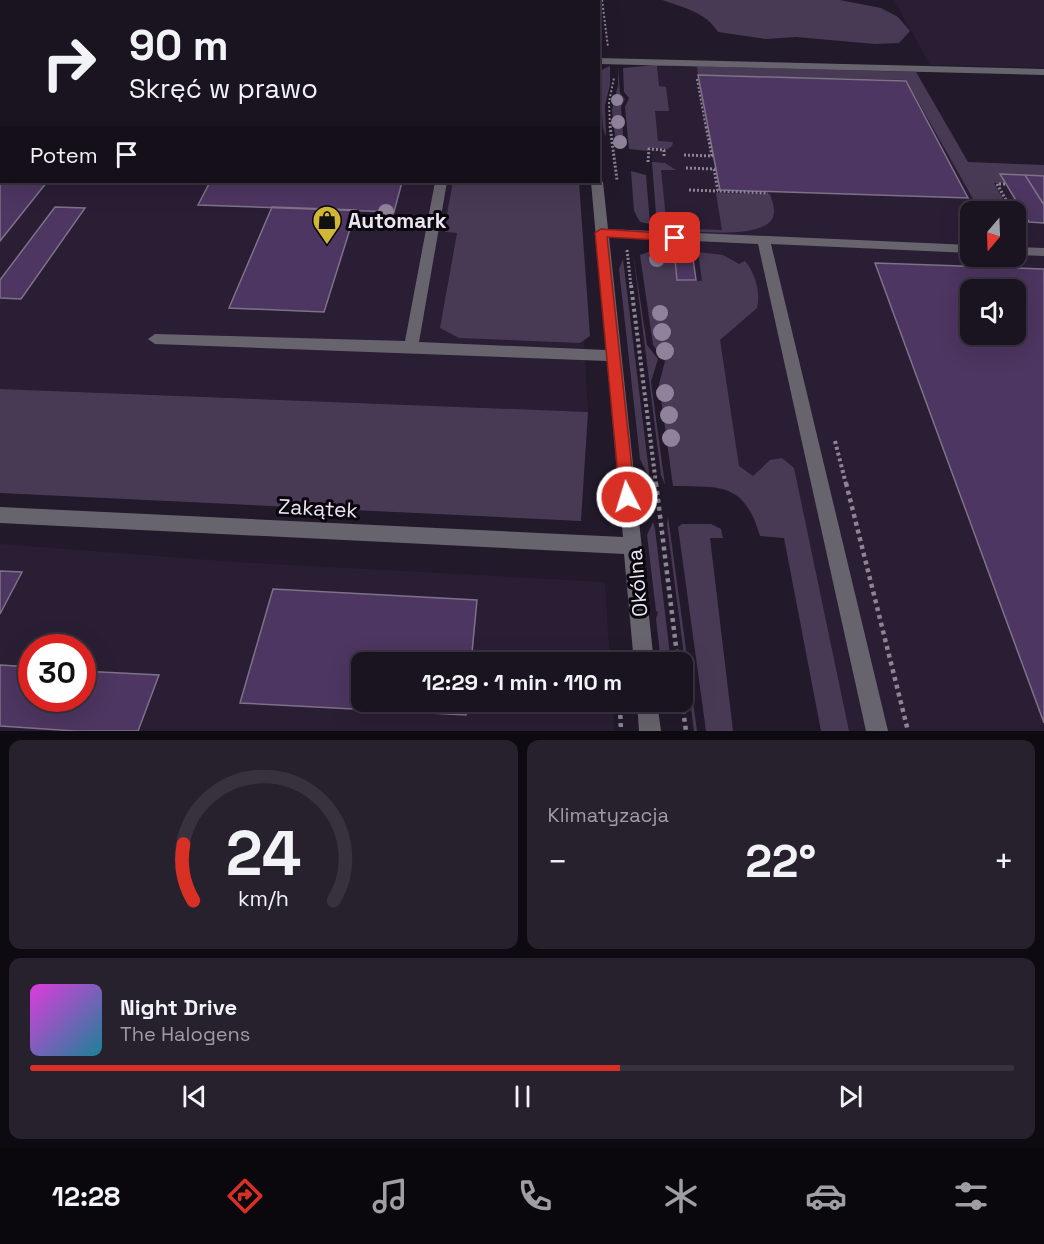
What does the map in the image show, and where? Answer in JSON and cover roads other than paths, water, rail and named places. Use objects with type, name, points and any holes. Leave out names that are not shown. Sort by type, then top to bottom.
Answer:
[{"type":"street","points":[[600,61],[1044,72]]},
{"type":"street","points":[[411,347],[441,183]]},
{"type":"street","name":"Okólna","points":[[597,183],[643,652]]},
{"type":"street","points":[[601,233],[960,249]]},
{"type":"street","points":[[764,241],[877,731]]},
{"type":"street","points":[[1026,251],[1044,252]]},
{"type":"street","points":[[155,339],[615,356]]},
{"type":"street","name":"Zakątek","points":[[0,515],[633,546]]},
{"type":"street","points":[[648,712],[650,731]]},
{"type":"place","name":"Automark","points":[[327,246]]}]
